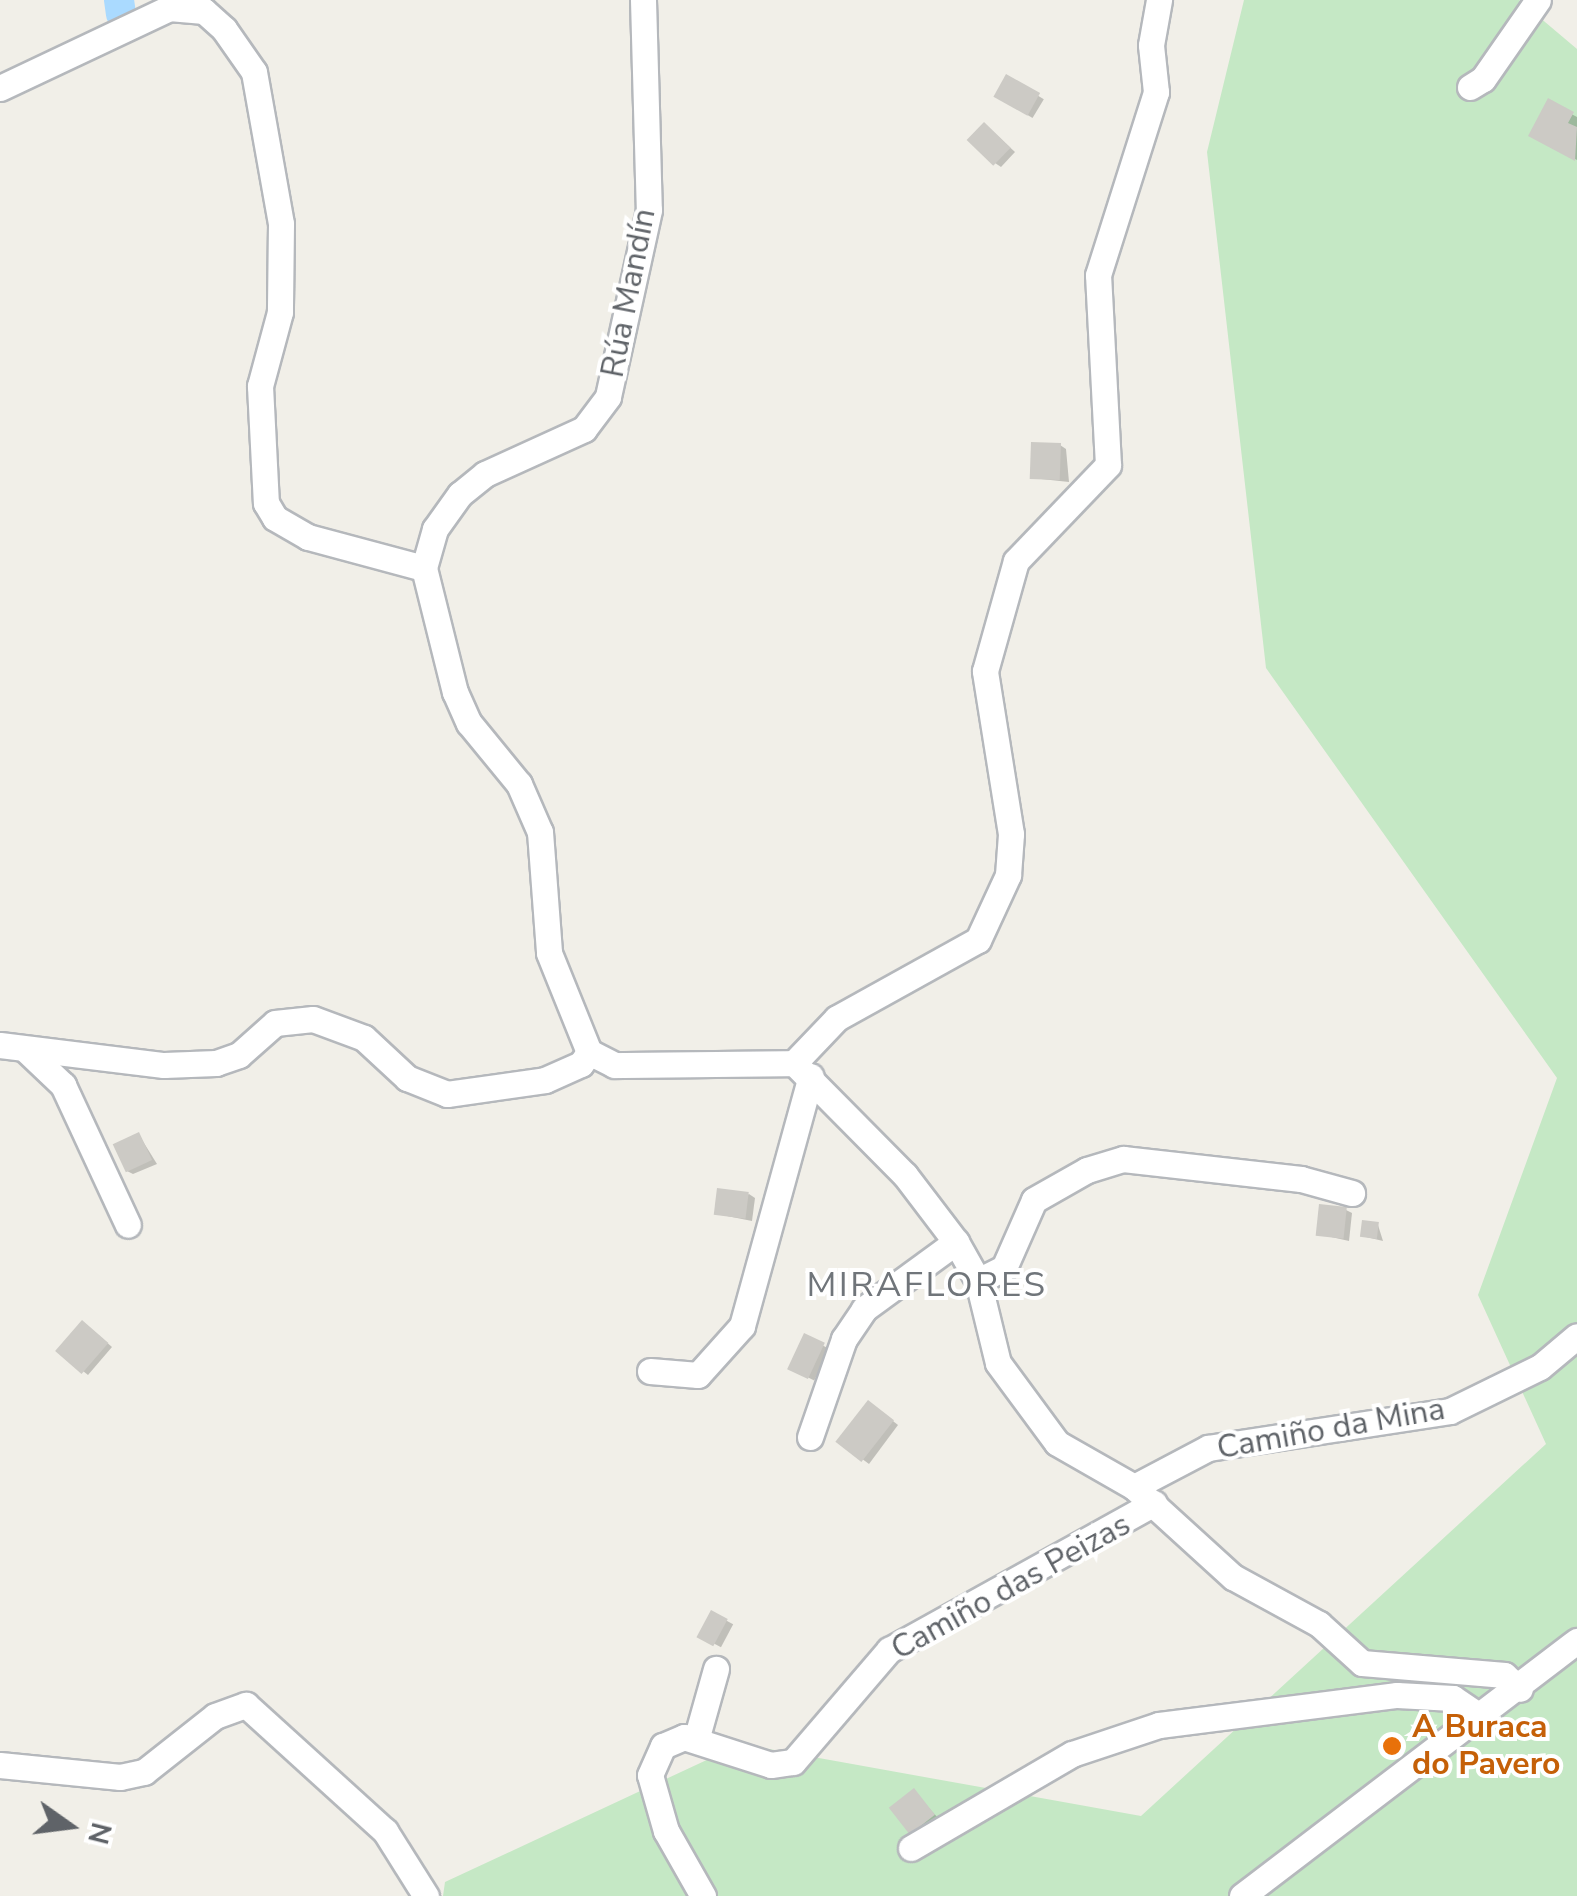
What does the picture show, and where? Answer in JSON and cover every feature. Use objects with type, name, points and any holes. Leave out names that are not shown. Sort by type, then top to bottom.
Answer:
[{"type":"street","name":"Rúa Mandín","points":[[424,568],[435,529],[460,494],[485,474],[584,429],[608,397],[648,228],[643,0]]},
{"type":"street","points":[[650,1371],[698,1374],[742,1326],[803,1070],[838,1018],[978,940],[1008,875],[1011,834],[985,671],[1016,561],[1108,465],[1098,275],[1156,92],[1151,45],[1159,0]]},
{"type":"street","points":[[1470,87],[1483,79],[1538,0]]},
{"type":"street","points":[[0,88],[168,8],[206,5],[254,72],[282,224],[280,312],[260,386],[266,504],[275,518],[308,537],[424,568],[456,692],[470,723],[519,784],[540,832],[549,954],[589,1052],[614,1065],[803,1070],[905,1175],[956,1242],[978,1281],[998,1363],[1020,1400],[1057,1443],[1144,1495],[1233,1577],[1318,1624],[1362,1662],[1504,1674],[1520,1688]]},
{"type":"street","points":[[0,1046],[216,1063],[239,1055],[275,1023],[313,1019],[364,1038],[408,1078],[447,1094],[545,1080],[581,1064],[589,1052]]},
{"type":"street","points":[[28,1051],[63,1084],[128,1226]]},
{"type":"street","points":[[978,1281],[1004,1268],[1034,1200],[1087,1170],[1123,1159],[1301,1179],[1352,1193]]},
{"type":"street","points":[[810,1437],[844,1339],[864,1310],[956,1242]]},
{"type":"street","name":"Camiño da Mina","points":[[1144,1495],[1208,1448],[1450,1411],[1540,1367],[1577,1336]]},
{"type":"street","name":"Camiño das Peizas","points":[[696,1740],[771,1765],[794,1762],[889,1650],[1144,1495]]},
{"type":"street","points":[[1242,1896],[1577,1642]]},
{"type":"street","points":[[703,1896],[666,1831],[650,1775],[663,1746],[696,1740],[716,1668]]},
{"type":"street","points":[[912,1848],[984,1800],[1082,1749],[1159,1725],[1398,1695],[1453,1698],[1482,1717]]},
{"type":"street","points":[[0,1765],[120,1777],[144,1772],[215,1716],[246,1705],[385,1831],[426,1896]]},
{"type":"green space","points":[[1244,0],[1519,0],[1577,49],[1577,1896],[443,1896],[445,1882],[741,1744],[1141,1816],[1546,1444],[1478,1295],[1557,1078],[1266,668],[1207,152]]},
{"type":"building","points":[[1006,74],[1040,93],[1028,116],[993,97]]},
{"type":"building","points":[[1548,98],[1574,112],[1568,123],[1577,127],[1575,161],[1528,136]]},
{"type":"building","points":[[984,122],[1011,148],[993,166],[967,140]]},
{"type":"building","points":[[1031,442],[1061,443],[1060,480],[1030,479]]},
{"type":"building","points":[[139,1132],[152,1160],[126,1172],[113,1144]]},
{"type":"building","points":[[717,1188],[749,1192],[745,1219],[714,1215]]},
{"type":"building","points":[[1319,1204],[1347,1207],[1344,1239],[1316,1236]]},
{"type":"building","points":[[1362,1220],[1379,1222],[1377,1239],[1360,1237]]},
{"type":"building","points":[[82,1320],[108,1343],[82,1374],[55,1351]]},
{"type":"building","points":[[804,1333],[825,1343],[808,1379],[787,1369]]},
{"type":"building","points":[[868,1400],[894,1420],[861,1462],[835,1442]]},
{"type":"building","points":[[711,1610],[728,1619],[713,1646],[696,1637]]},
{"type":"building","points":[[914,1788],[935,1815],[910,1834],[889,1808]]},
{"type":"waterway","points":[[119,0],[121,14]]},
{"type":"place","name":"A Buraca do Pavero","points":[[1392,1746]]},
{"type":"district","name":"MIRAFLORES","points":[[927,1285]]}]
